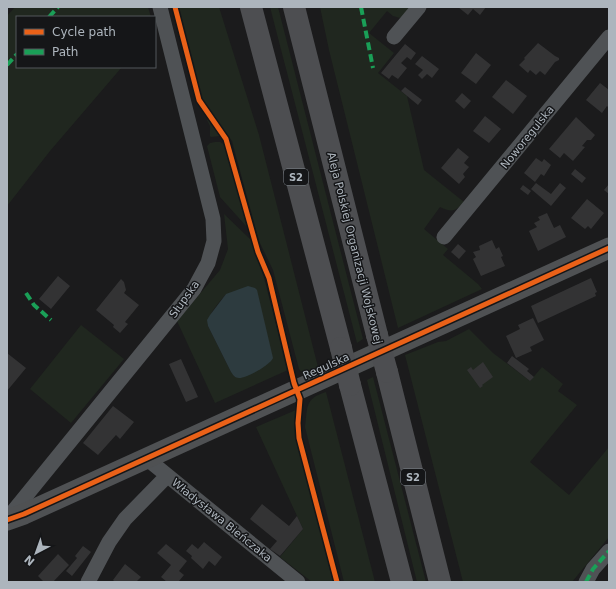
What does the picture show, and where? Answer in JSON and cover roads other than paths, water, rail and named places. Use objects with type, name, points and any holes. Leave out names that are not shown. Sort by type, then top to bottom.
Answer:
[{"type":"highway","name":"S2","points":[[251,7],[402,582]]},
{"type":"highway","name":"Aleja Polskiej Organizacji Wojskowej","points":[[294,7],[376,336],[387,372],[440,582]]},
{"type":"street","name":"Słupska","points":[[7,519],[194,289],[208,263],[214,241],[213,219],[160,7]]},
{"type":"street","points":[[394,37],[419,7]]},
{"type":"street","name":"Noworegulska","points":[[444,237],[609,37]]},
{"type":"street","name":"Regulska","points":[[7,519],[24,514],[609,248]]},
{"type":"street","name":"Władysława Bieńczaka","points":[[146,458],[298,582]]},
{"type":"street","points":[[88,582],[109,542],[125,519],[167,476]]},
{"type":"street","points":[[586,582],[594,569],[609,551]]}]
